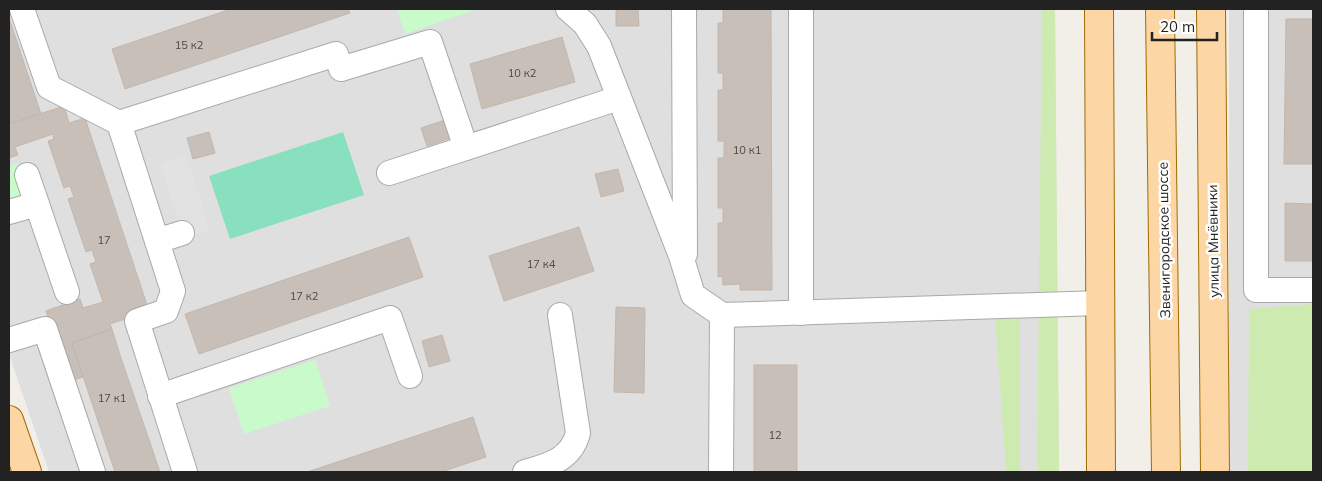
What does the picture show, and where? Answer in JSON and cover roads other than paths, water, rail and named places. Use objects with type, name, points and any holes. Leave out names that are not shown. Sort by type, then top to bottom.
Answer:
[{"type":"main road","points":[[1099,9],[1101,472]]},
{"type":"main road","name":"Звенигородское шоссе","points":[[1160,9],[1166,472]]},
{"type":"main road","name":"улица Мнёвники","points":[[1211,9],[1215,472]]},
{"type":"main road","points":[[9,420],[27,472]]},
{"type":"lane","points":[[22,9],[49,87],[119,123],[336,54],[341,69],[430,42],[466,148]]},
{"type":"lane","points":[[568,9],[585,24],[599,46],[681,256],[693,295],[722,315],[802,314],[1100,302]]},
{"type":"lane","points":[[681,256],[686,254],[684,9]]},
{"type":"lane","points":[[801,9],[802,314]]},
{"type":"lane","points":[[1256,9],[1256,290],[1313,290]]},
{"type":"lane","points":[[389,173],[619,98]]},
{"type":"lane","points":[[119,123],[173,291],[166,311],[137,321],[185,472]]},
{"type":"lane","points":[[27,175],[67,292]]},
{"type":"lane","points":[[9,212],[37,204]]},
{"type":"lane","points":[[157,241],[182,233]]},
{"type":"lane","points":[[525,472],[562,458],[571,450],[578,433],[560,315]]},
{"type":"lane","points":[[721,472],[722,315]]},
{"type":"lane","points":[[160,396],[390,318],[410,376]]},
{"type":"lane","points":[[9,340],[45,328],[93,472]]}]
